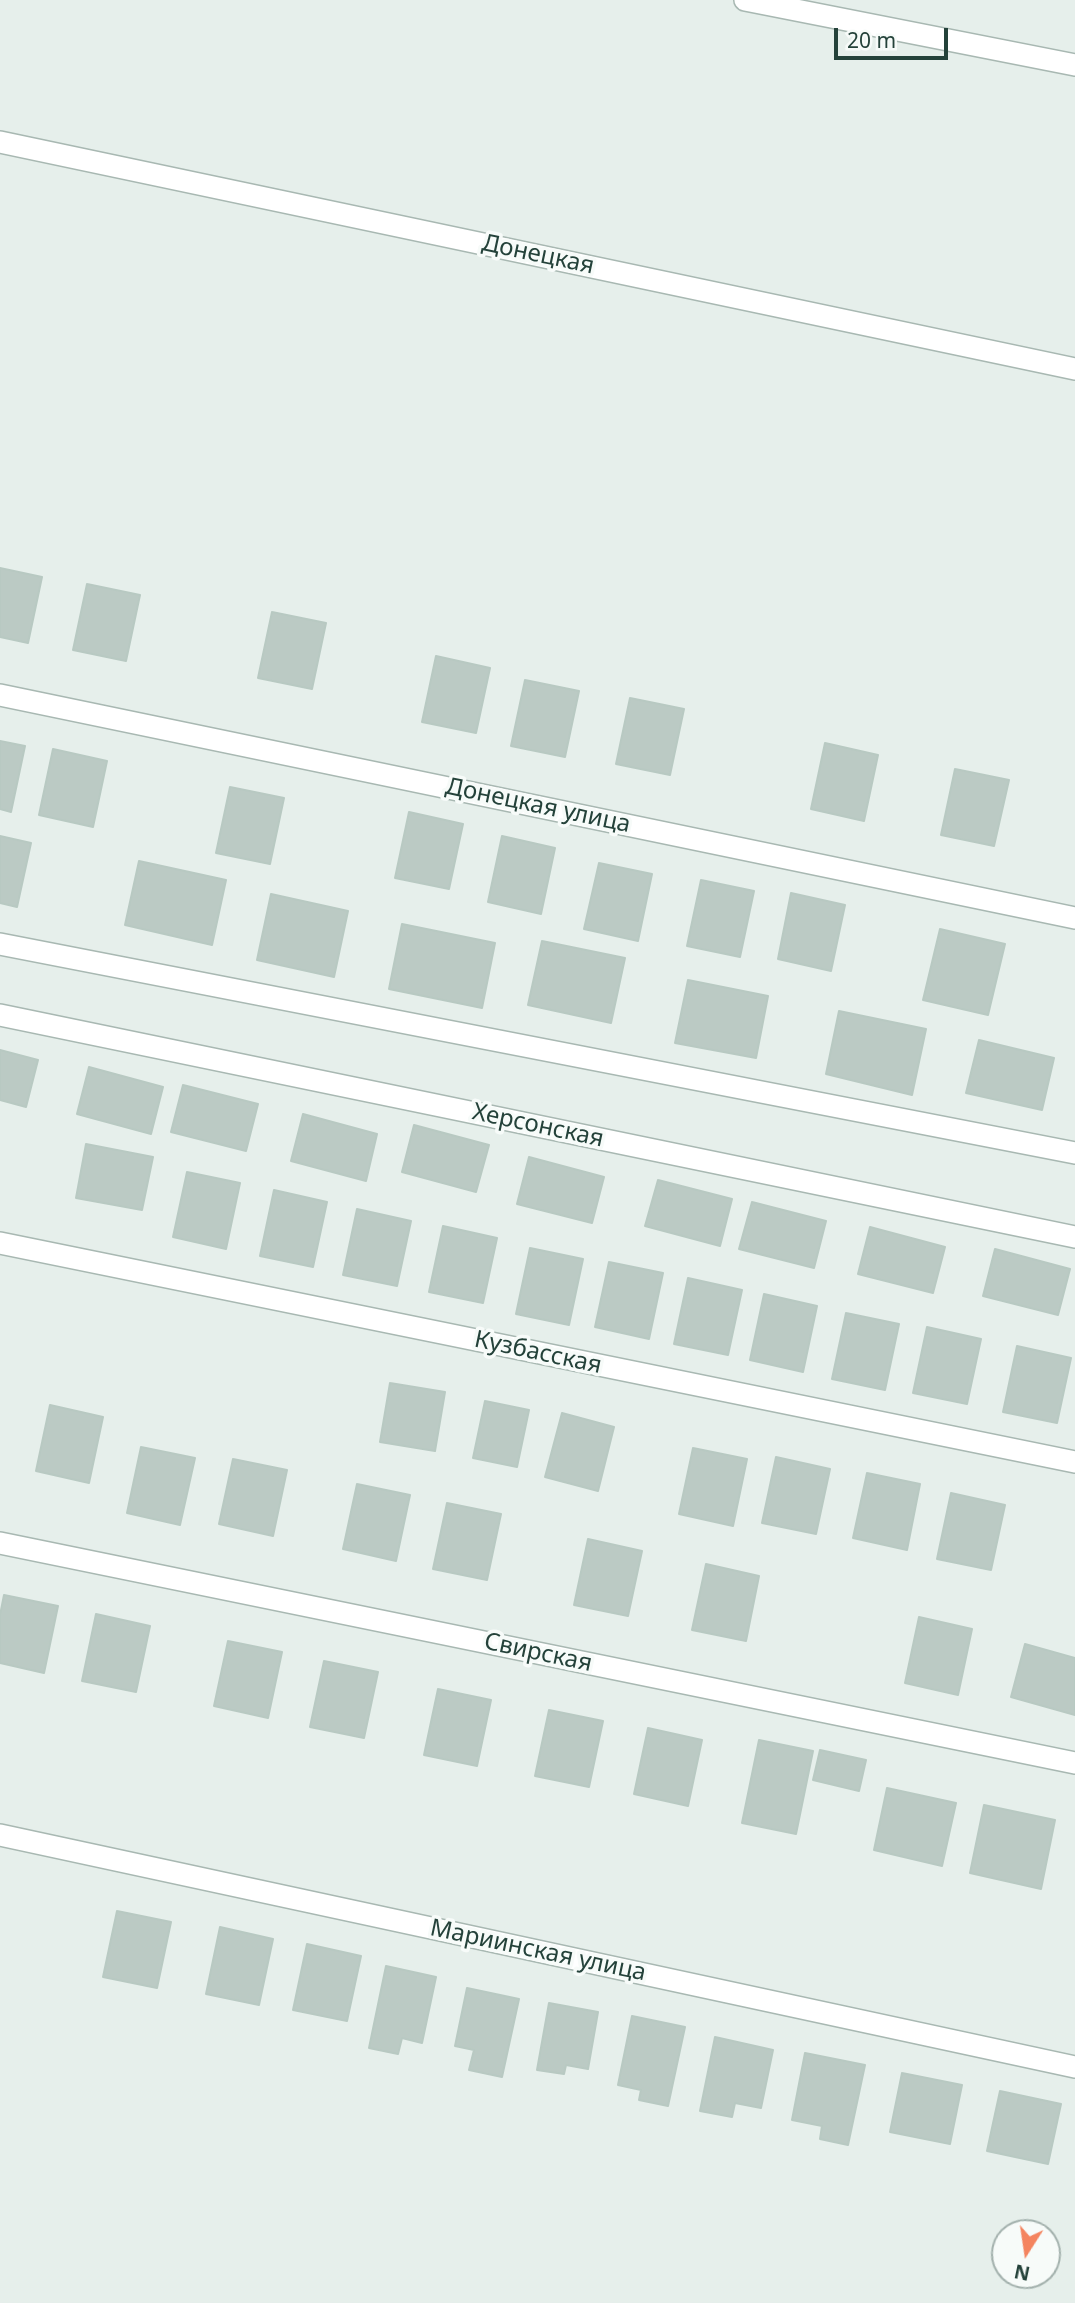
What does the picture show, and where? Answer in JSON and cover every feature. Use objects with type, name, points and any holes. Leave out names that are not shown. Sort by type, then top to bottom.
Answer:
[{"type":"street","points":[[745,0],[1075,65]]},
{"type":"street","name":"Донецкая","points":[[0,142],[1075,369]]},
{"type":"street","name":"Донецкая улица","points":[[0,695],[1075,918]]},
{"type":"street","points":[[0,944],[1075,1153]]},
{"type":"street","name":"Херсонская","points":[[0,1016],[1075,1237]]},
{"type":"street","name":"Кузбасская","points":[[0,1243],[1075,1462]]},
{"type":"street","name":"Свирская","points":[[0,1543],[1075,1763]]},
{"type":"street","name":"Мариинская улица","points":[[0,1835],[1075,2067]]},
{"type":"building","points":[[0,568],[42,577],[28,643],[0,637]]},
{"type":"building","points":[[87,584],[140,595],[126,661],[73,650]]},
{"type":"building","points":[[272,612],[326,623],[312,689],[258,678]]},
{"type":"building","points":[[436,656],[490,668],[476,733],[422,722]]},
{"type":"building","points":[[525,680],[579,691],[565,757],[511,746]]},
{"type":"building","points":[[630,698],[684,709],[670,775],[616,764]]},
{"type":"building","points":[[0,741],[25,746],[11,812],[0,809]]},
{"type":"building","points":[[825,743],[878,755],[864,821],[811,809]]},
{"type":"building","points":[[53,749],[107,761],[93,827],[39,815]]},
{"type":"building","points":[[955,769],[1009,780],[994,846],[941,835]]},
{"type":"building","points":[[230,787],[284,798],[270,864],[216,853]]},
{"type":"building","points":[[409,812],[463,824],[449,889],[395,878]]},
{"type":"building","points":[[0,836],[31,843],[17,907],[0,903]]},
{"type":"building","points":[[502,836],[555,848],[541,914],[488,902]]},
{"type":"building","points":[[139,861],[226,880],[212,945],[125,925]]},
{"type":"building","points":[[599,863],[652,874],[638,941],[584,929]]},
{"type":"building","points":[[701,880],[754,891],[740,957],[687,946]]},
{"type":"building","points":[[791,893],[845,905],[831,971],[778,959]]},
{"type":"building","points":[[271,894],[348,911],[334,977],[257,960]]},
{"type":"building","points":[[402,924],[495,943],[482,1008],[389,989]]},
{"type":"building","points":[[940,929],[1005,944],[988,1015],[923,1000]]},
{"type":"building","points":[[542,941],[625,958],[611,1023],[528,1005]]},
{"type":"building","points":[[688,980],[768,996],[756,1058],[675,1043]]},
{"type":"building","points":[[839,1011],[926,1029],[912,1095],[826,1074]]},
{"type":"building","points":[[979,1040],[1054,1058],[1042,1110],[966,1093]]},
{"type":"building","points":[[0,1050],[38,1060],[26,1107],[0,1100]]},
{"type":"building","points":[[89,1067],[163,1087],[151,1134],[77,1114]]},
{"type":"building","points":[[183,1085],[258,1104],[246,1151],[171,1132]]},
{"type":"building","points":[[303,1114],[377,1134],[366,1181],[291,1161]]},
{"type":"building","points":[[414,1125],[489,1145],[476,1192],[402,1172]]},
{"type":"building","points":[[86,1144],[153,1157],[142,1210],[76,1198]]},
{"type":"building","points":[[529,1157],[604,1177],[592,1223],[517,1204]]},
{"type":"building","points":[[187,1172],[240,1183],[226,1249],[173,1237]]},
{"type":"building","points":[[658,1180],[732,1199],[720,1246],[645,1226]]},
{"type":"building","points":[[274,1190],[327,1202],[313,1267],[260,1256]]},
{"type":"building","points":[[752,1202],[826,1221],[814,1268],[739,1249]]},
{"type":"building","points":[[357,1209],[411,1221],[397,1286],[343,1275]]},
{"type":"building","points":[[443,1226],[497,1238],[483,1303],[429,1292]]},
{"type":"building","points":[[870,1227],[945,1247],[933,1293],[858,1274]]},
{"type":"building","points":[[530,1248],[583,1259],[569,1325],[516,1314]]},
{"type":"building","points":[[995,1249],[1070,1269],[1058,1315],[983,1296]]},
{"type":"building","points":[[609,1262],[663,1273],[649,1339],[595,1327]]},
{"type":"building","points":[[688,1278],[742,1290],[728,1355],[674,1344]]},
{"type":"building","points":[[764,1294],[817,1306],[803,1372],[750,1360]]},
{"type":"building","points":[[846,1313],[899,1324],[885,1390],[832,1379]]},
{"type":"building","points":[[927,1327],[981,1339],[967,1404],[913,1393]]},
{"type":"building","points":[[1017,1346],[1071,1358],[1057,1423],[1003,1412]]},
{"type":"building","points":[[390,1383],[445,1392],[435,1451],[380,1442]]},
{"type":"building","points":[[485,1401],[529,1410],[517,1467],[473,1458]]},
{"type":"building","points":[[50,1405],[103,1417],[89,1483],[36,1471]]},
{"type":"building","points":[[562,1413],[614,1427],[598,1491],[545,1477]]},
{"type":"building","points":[[141,1447],[195,1458],[180,1525],[127,1513]]},
{"type":"building","points":[[693,1448],[747,1459],[733,1526],[679,1514]]},
{"type":"building","points":[[776,1457],[830,1469],[816,1534],[762,1523]]},
{"type":"building","points":[[233,1459],[287,1470],[273,1536],[219,1524]]},
{"type":"building","points":[[867,1473],[920,1484],[907,1550],[853,1538]]},
{"type":"building","points":[[357,1484],[410,1495],[396,1561],[343,1549]]},
{"type":"building","points":[[951,1493],[1005,1505],[991,1570],[937,1559]]},
{"type":"building","points":[[447,1503],[501,1514],[487,1580],[433,1569]]},
{"type":"building","points":[[588,1539],[642,1551],[628,1616],[574,1605]]},
{"type":"building","points":[[706,1564],[759,1576],[746,1641],[692,1630]]},
{"type":"building","points":[[4,1595],[58,1606],[44,1673],[0,1663],[0,1615]]},
{"type":"building","points":[[96,1614],[150,1626],[136,1692],[82,1681]]},
{"type":"building","points":[[919,1617],[972,1629],[958,1695],[905,1683]]},
{"type":"building","points":[[228,1641],[282,1652],[268,1718],[214,1706]]},
{"type":"building","points":[[1025,1644],[1075,1658],[1075,1715],[1011,1697]]},
{"type":"building","points":[[324,1661],[378,1672],[364,1738],[310,1727]]},
{"type":"building","points":[[438,1689],[491,1700],[477,1766],[424,1755]]},
{"type":"building","points":[[549,1710],[603,1721],[589,1787],[535,1776]]},
{"type":"building","points":[[648,1728],[702,1740],[688,1806],[634,1794]]},
{"type":"building","points":[[759,1740],[813,1751],[796,1834],[742,1823]]},
{"type":"building","points":[[820,1750],[866,1760],[859,1791],[813,1780]]},
{"type":"building","points":[[887,1788],[956,1803],[942,1866],[874,1850]]},
{"type":"building","points":[[984,1805],[1055,1820],[1041,1889],[970,1873]]},
{"type":"building","points":[[117,1911],[171,1922],[157,1988],[103,1977]]},
{"type":"building","points":[[220,1927],[273,1939],[259,2005],[206,1994]]},
{"type":"building","points":[[307,1944],[361,1956],[347,2021],[293,2010]]},
{"type":"building","points":[[386,1966],[436,1977],[422,2043],[402,2038],[398,2054],[369,2048]]},
{"type":"building","points":[[467,1988],[519,1999],[502,2077],[469,2070],[474,2050],[455,2046]]},
{"type":"building","points":[[549,2003],[598,2012],[588,2069],[566,2065],[564,2074],[537,2070]]},
{"type":"building","points":[[632,2016],[685,2027],[668,2106],[639,2100],[641,2090],[618,2085]]},
{"type":"building","points":[[715,2037],[773,2050],[761,2108],[735,2103],[732,2117],[700,2111]]},
{"type":"building","points":[[805,2053],[865,2065],[848,2145],[820,2139],[822,2126],[792,2120]]},
{"type":"building","points":[[902,2073],[962,2085],[950,2144],[890,2132]]},
{"type":"building","points":[[1000,2091],[1061,2104],[1048,2164],[987,2151]]}]
